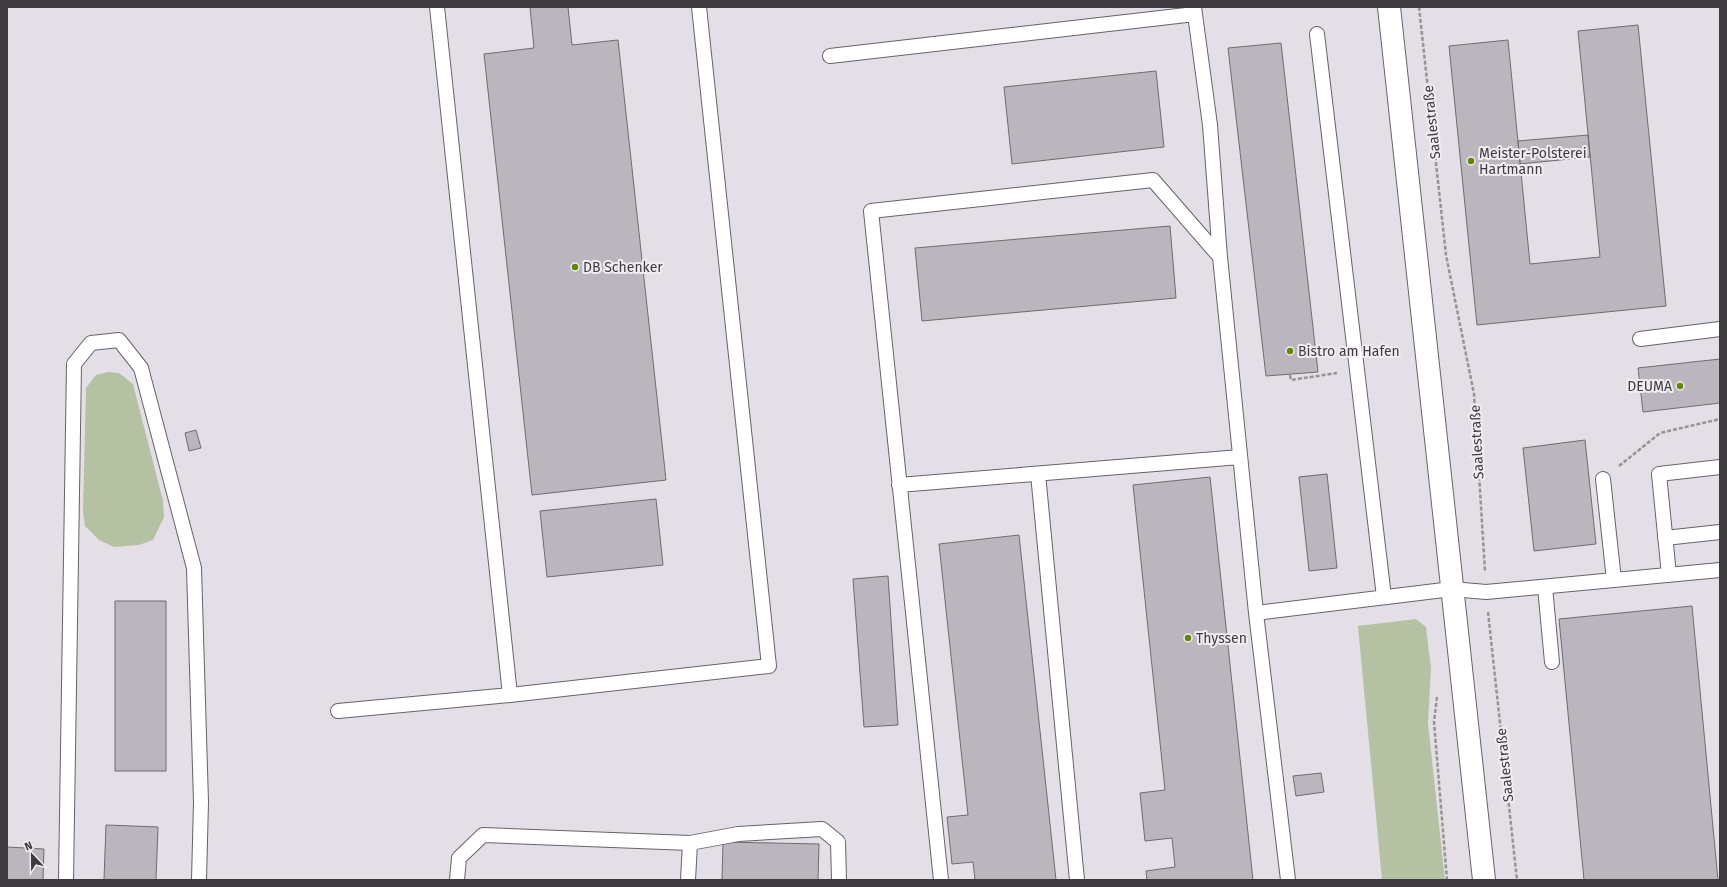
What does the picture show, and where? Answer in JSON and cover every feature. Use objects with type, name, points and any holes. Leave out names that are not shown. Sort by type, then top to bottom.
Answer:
[{"type":"main road","points":[[1388,7],[1484,880]]},
{"type":"lane","points":[[436,7],[510,695]]},
{"type":"lane","points":[[338,711],[510,695],[769,666],[699,7]]},
{"type":"lane","points":[[830,56],[1195,11],[1210,125],[1220,257],[1256,613],[1288,880]]},
{"type":"lane","points":[[1317,34],[1384,598]]},
{"type":"lane","points":[[941,880],[871,211],[1153,180],[1220,257]]},
{"type":"lane","points":[[1640,339],[1720,329]]},
{"type":"lane","points":[[66,880],[74,364],[91,343],[119,340],[141,368],[194,568],[201,802],[199,880]]},
{"type":"lane","points":[[899,485],[1240,457]]},
{"type":"lane","points":[[1669,575],[1659,474],[1720,467]]},
{"type":"lane","points":[[1038,474],[1077,880]]},
{"type":"lane","points":[[1603,479],[1614,580]]},
{"type":"lane","points":[[1665,538],[1720,532]]},
{"type":"lane","points":[[1256,613],[1452,589],[1486,592],[1720,570]]},
{"type":"lane","points":[[1545,587],[1552,662]]},
{"type":"lane","points":[[458,880],[459,858],[483,835],[690,843],[738,834],[822,828],[838,842],[839,880]]},
{"type":"lane","points":[[688,880],[690,843]]},
{"type":"path","name":"Saalestraße","points":[[1419,7],[1446,255],[1474,394],[1486,592],[1517,880]]},
{"type":"path","points":[[1290,375],[1291,380],[1357,371]]},
{"type":"path","points":[[1603,479],[1660,433],[1720,419]]},
{"type":"green space","points":[[108,372],[119,373],[133,384],[163,501],[164,517],[153,540],[139,545],[114,547],[99,540],[85,526],[83,511],[86,388],[96,375]]},
{"type":"green space","points":[[1416,619],[1426,627],[1431,668],[1428,723],[1445,880],[1382,880],[1358,626]]},
{"type":"building","name":"DB Schenker","points":[[530,7],[568,7],[572,45],[618,40],[666,480],[532,495],[484,54],[534,48]]},
{"type":"building","points":[[1638,25],[1666,306],[1477,325],[1449,46],[1508,40],[1530,264],[1600,257],[1578,31]]},
{"type":"building","points":[[1281,43],[1318,372],[1266,376],[1228,48]]},
{"type":"building","points":[[1156,71],[1164,147],[1012,164],[1004,87]]},
{"type":"building","points":[[1588,135],[1590,157],[1520,164],[1518,141]]},
{"type":"building","points":[[1170,226],[1176,298],[922,321],[915,248]]},
{"type":"building","name":"DEUMA","points":[[1720,359],[1720,403],[1643,412],[1638,368]]},
{"type":"building","points":[[196,430],[201,448],[189,451],[185,433]]},
{"type":"building","points":[[1585,440],[1596,544],[1534,551],[1523,448]]},
{"type":"building","points":[[1327,474],[1337,568],[1309,571],[1299,477]]},
{"type":"building","name":"Thyssen","points":[[1210,477],[1253,880],[1147,880],[1146,871],[1175,867],[1172,838],[1145,841],[1140,793],[1165,790],[1133,485]]},
{"type":"building","points":[[656,499],[663,565],[547,577],[540,511]]},
{"type":"building","points":[[1019,535],[1056,880],[975,880],[973,862],[952,864],[947,817],[968,815],[939,544]]},
{"type":"building","points":[[888,576],[898,725],[864,727],[853,579]]},
{"type":"building","points":[[115,601],[166,601],[166,771],[115,771]]},
{"type":"building","points":[[1692,606],[1718,880],[1584,880],[1559,619]]},
{"type":"building","points":[[1321,773],[1324,792],[1296,796],[1293,776]]},
{"type":"building","points":[[106,825],[158,827],[156,880],[104,880]]},
{"type":"building","points":[[723,842],[819,844],[818,880],[722,880]]},
{"type":"building","points":[[7,847],[44,849],[43,880],[7,880]]},
{"type":"place","name":"Meister-Polsterei Hartmann","points":[[1471,161]]},
{"type":"place","name":"DB Schenker","points":[[575,267]]},
{"type":"place","name":"Bistro am Hafen","points":[[1290,351]]},
{"type":"place","name":"DEUMA","points":[[1680,386]]},
{"type":"place","name":"Thyssen","points":[[1188,638]]}]
